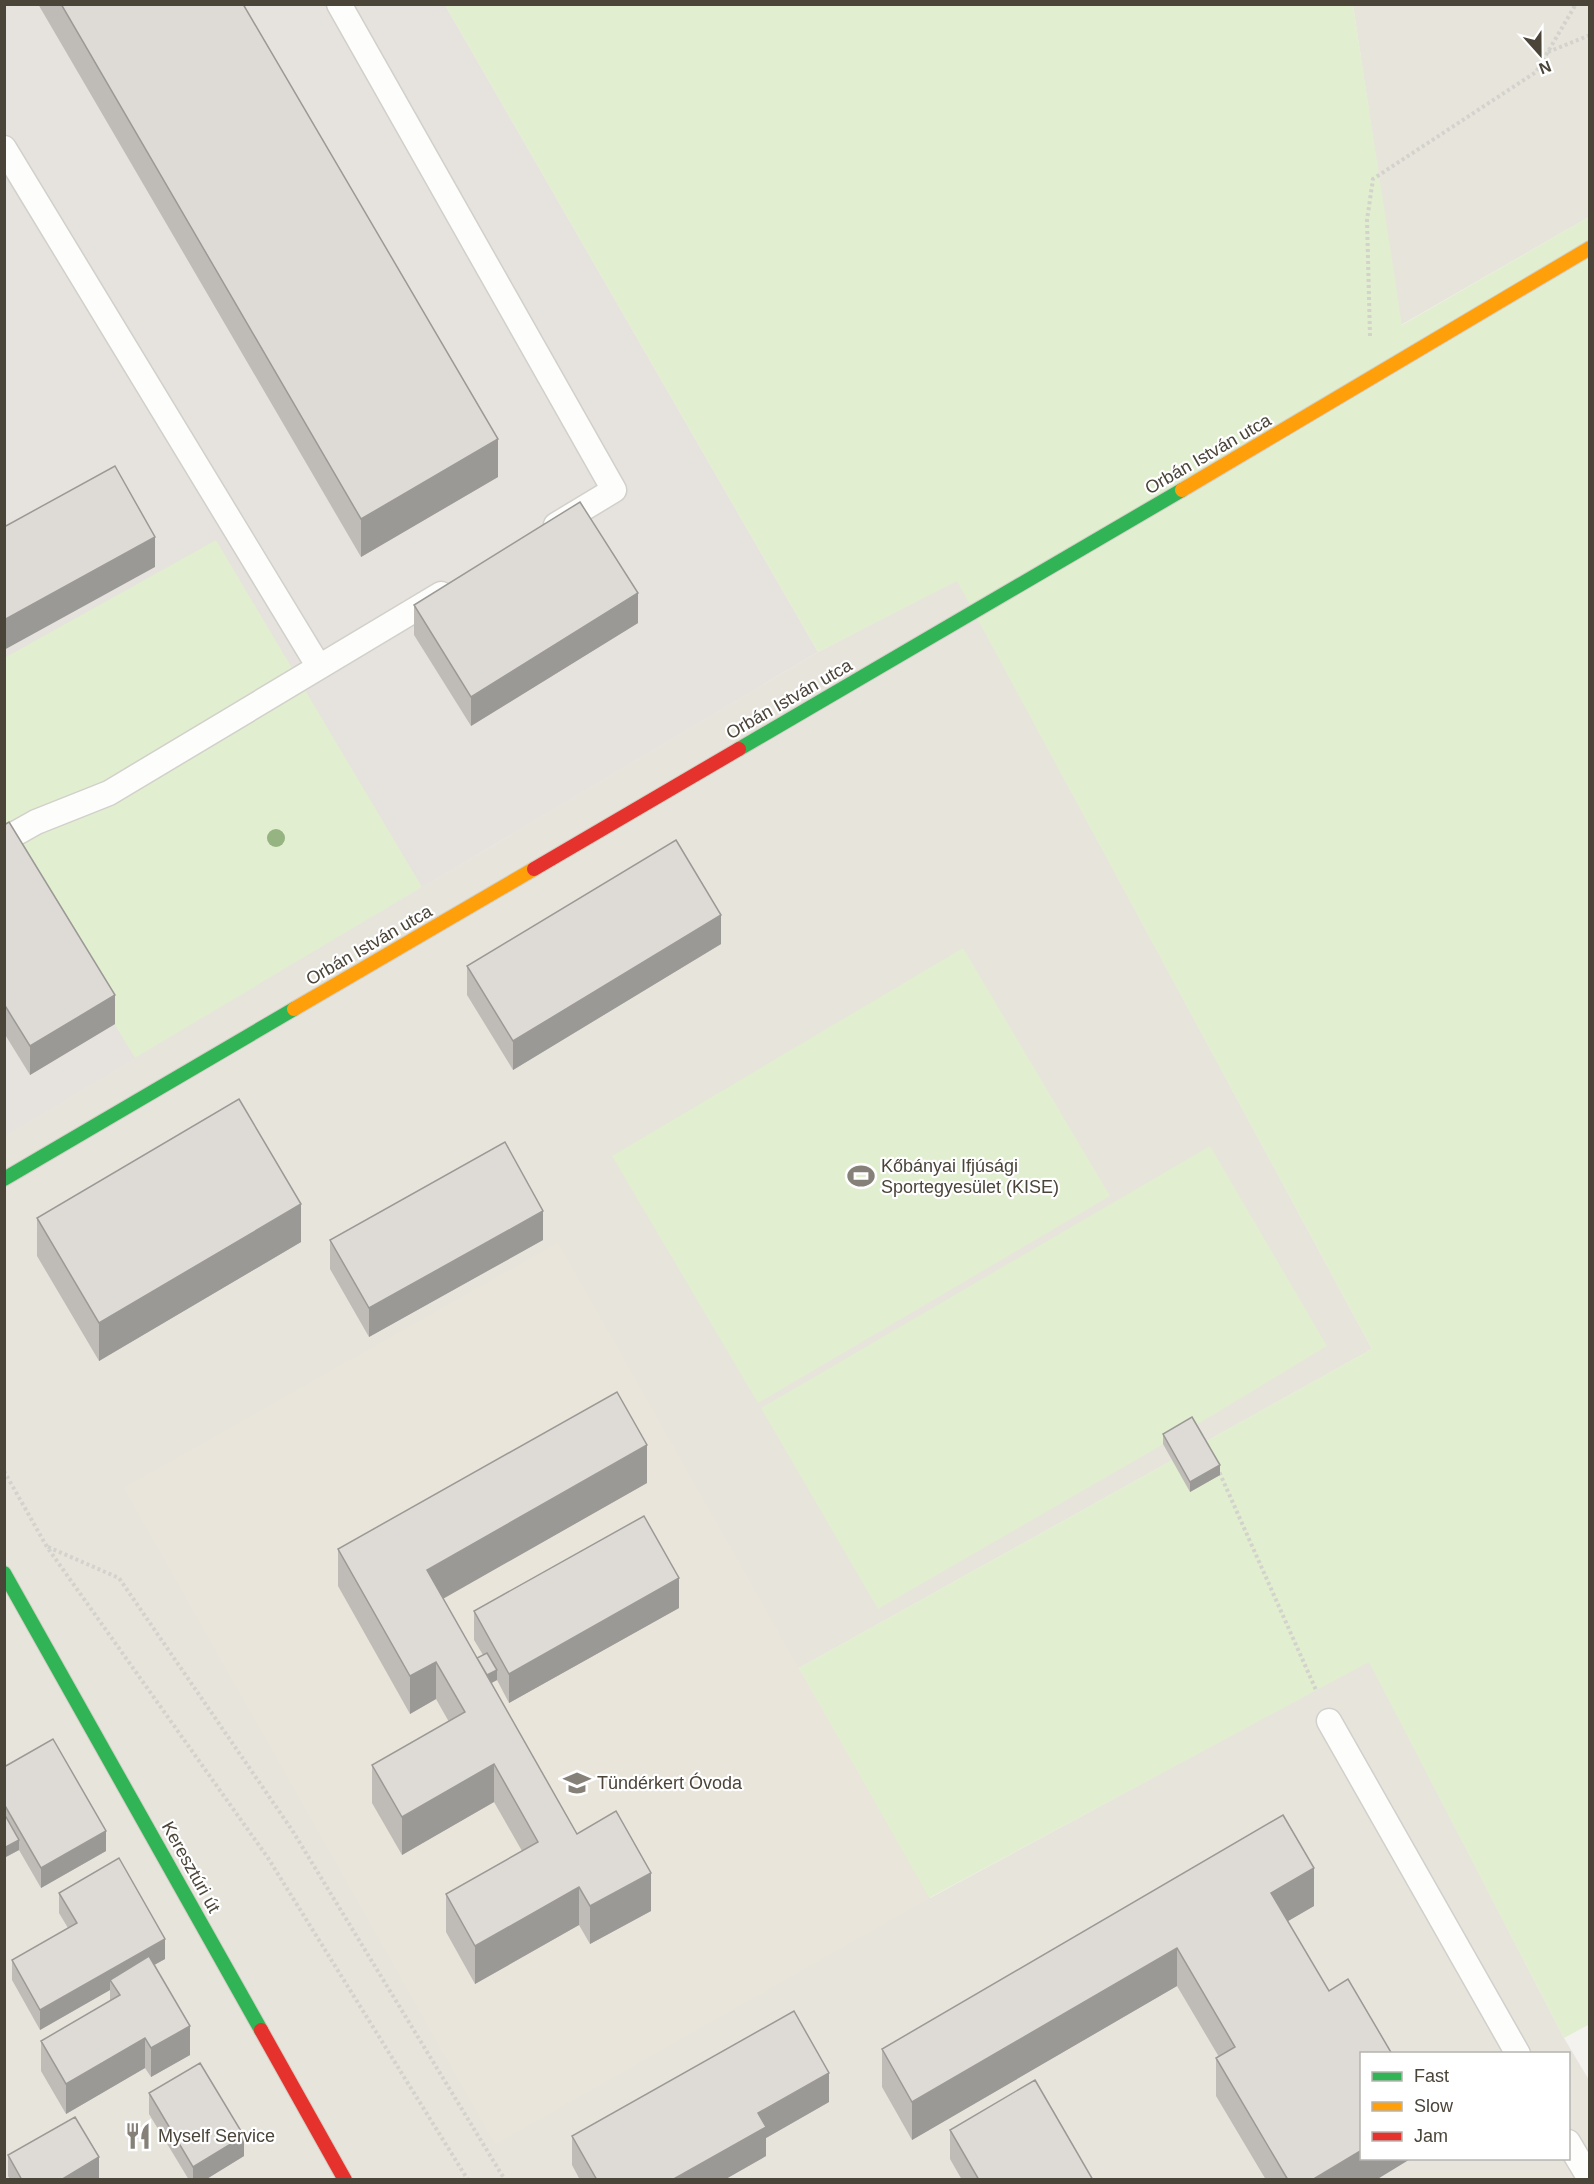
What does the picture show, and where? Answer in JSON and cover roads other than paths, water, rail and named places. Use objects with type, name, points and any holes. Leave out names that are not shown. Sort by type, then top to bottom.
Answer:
[{"type":"street","name":"Orbán István utca","points":[[4,1179],[1368,381],[1590,248]]},
{"type":"street","name":"Keresztúri út","points":[[4,1573],[345,2180]]},
{"type":"lane","points":[[339,4],[614,490],[532,539]]},
{"type":"lane","points":[[4,148],[319,667]]},
{"type":"lane","points":[[4,840],[36,822],[109,793],[461,582]]},
{"type":"lane","points":[[1329,1721],[1517,2052]]},
{"type":"lane","points":[[1570,2144],[1590,2179]]},
{"type":"place","name":"Kőbányai Ifjúsági Sportegyesület (KISE)","points":[[861,1176]]},
{"type":"place","name":"Tündérkert Óvoda","points":[[577,1783]]},
{"type":"place","name":"Myself Service","points":[[138,2136]]}]
